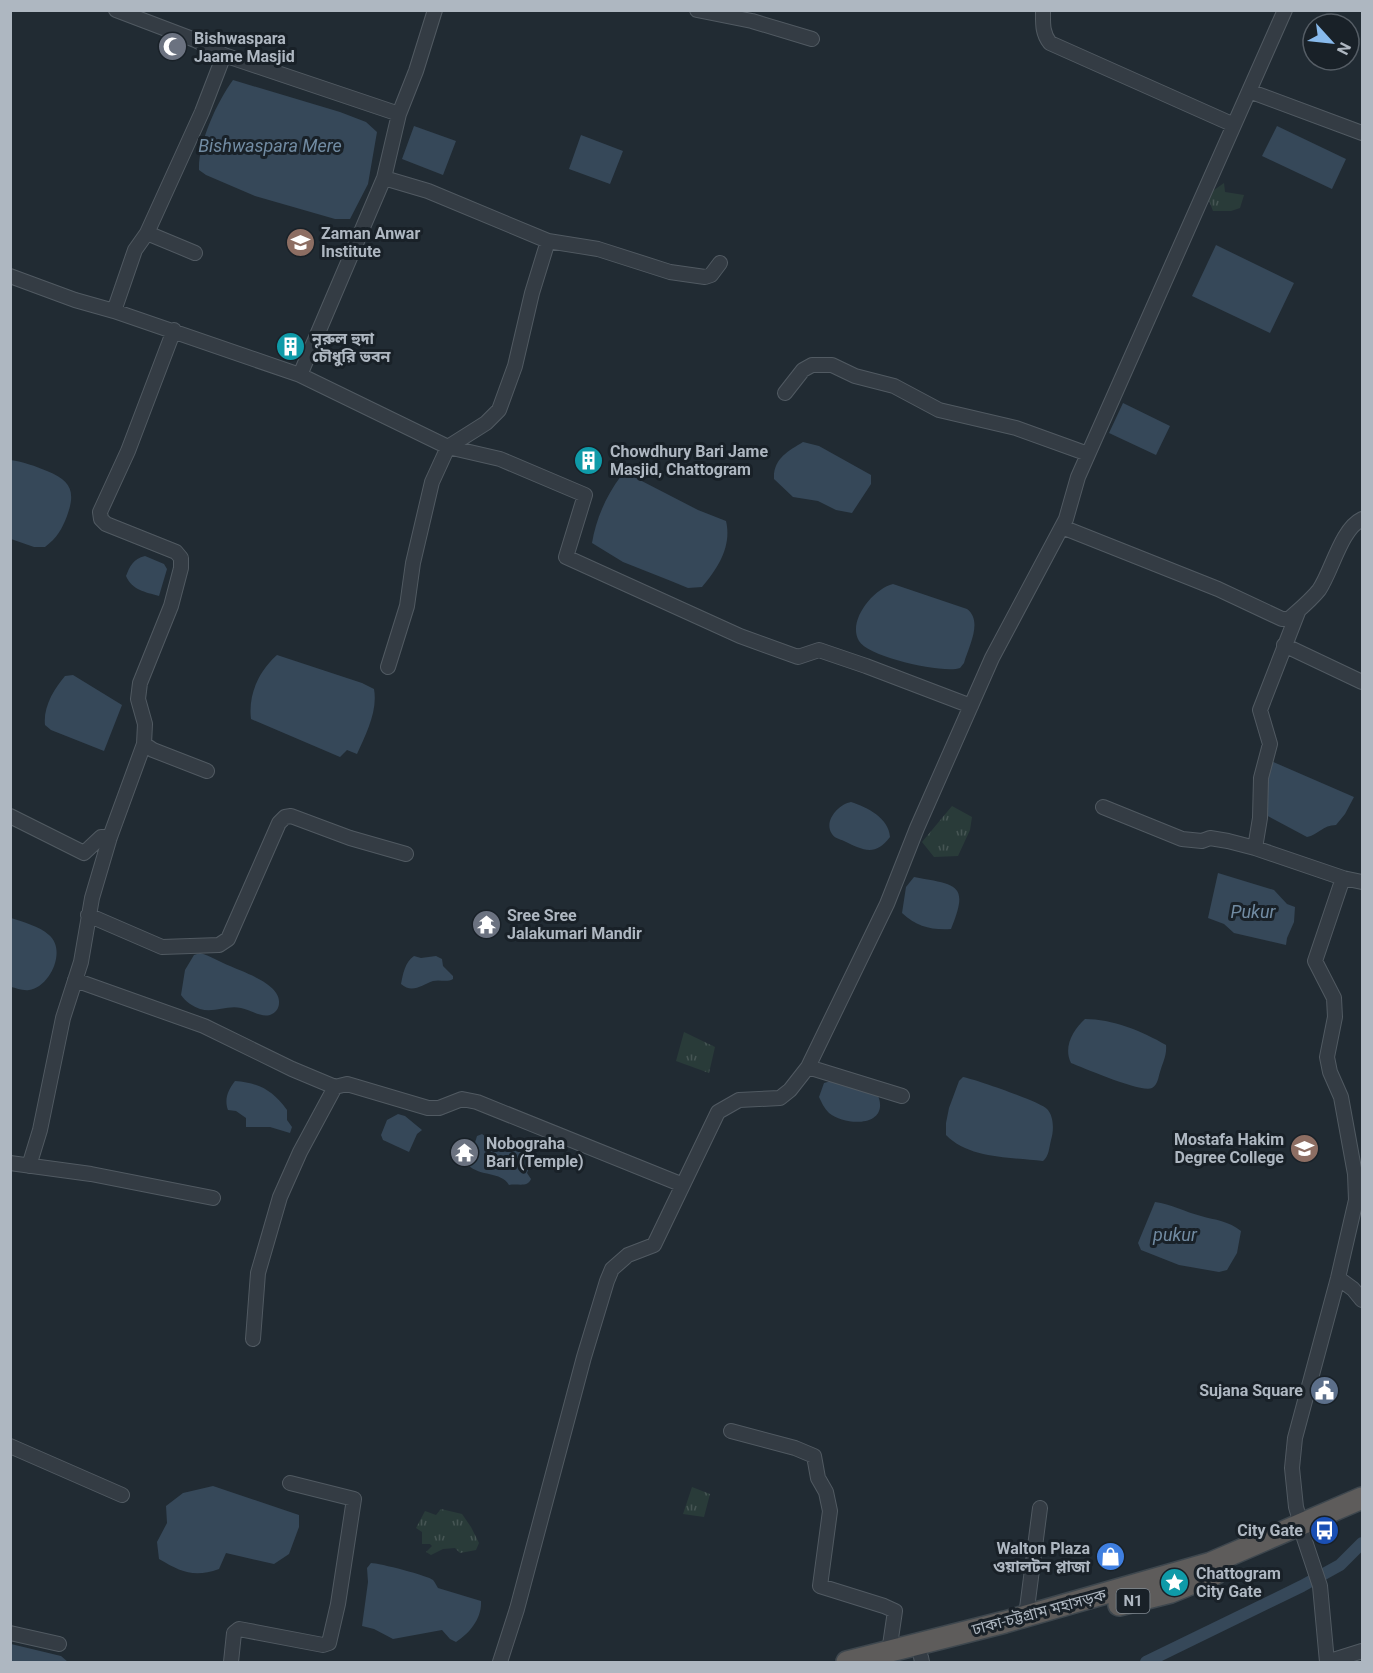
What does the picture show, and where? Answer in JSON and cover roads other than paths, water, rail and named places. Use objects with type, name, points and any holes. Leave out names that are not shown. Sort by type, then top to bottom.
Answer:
[{"type":"highway","name":"ঢাকা-চট্টগ্রাম মহাসড়ক","points":[[1302,1531],[1362,1498]]},
{"type":"highway","name":"ঢাকা-চট্টগ্রাম মহাসড়ক","points":[[847,1662],[892,1657],[1039,1617],[1211,1563],[1302,1531],[1362,1514]]},
{"type":"highway","name":"ঢাকা-চট্টগ্রাম মহাসড়ক","points":[[892,1657],[922,1660],[1039,1617]]},
{"type":"street","points":[[116,10],[195,40],[224,55],[399,114]]},
{"type":"street","points":[[300,375],[384,178],[399,114],[416,71],[435,10]]},
{"type":"street","points":[[697,10],[752,21],[812,39]]},
{"type":"street","points":[[1043,10],[1045,37],[1050,43],[1234,125]]},
{"type":"street","points":[[500,1662],[517,1609],[584,1357],[612,1269],[628,1255],[654,1245],[718,1112],[739,1100],[780,1098],[790,1090],[808,1066],[887,904],[917,828],[992,658],[1062,527],[1078,477],[1285,10]]},
{"type":"street","points":[[114,311],[135,249],[147,233],[198,122],[224,55]]},
{"type":"street","points":[[1249,91],[1362,134]]},
{"type":"street","points":[[384,178],[428,191],[548,241],[598,249],[670,272],[700,278],[711,275],[720,263]]},
{"type":"street","points":[[147,233],[195,254]]},
{"type":"street","points":[[388,667],[407,606],[413,563],[429,491],[448,447],[486,423],[499,410],[515,366],[532,293],[548,241]]},
{"type":"street","points":[[10,276],[75,300],[174,330],[300,375],[448,447],[500,459],[585,495],[566,557],[740,636],[798,657],[819,650],[971,706]]},
{"type":"street","points":[[29,1166],[40,1130],[63,1018],[81,962],[88,915],[110,837],[144,744],[145,724],[138,699],[141,683],[171,606],[181,568],[181,558],[176,552],[106,524],[101,519],[100,512],[128,451],[174,330]]},
{"type":"street","points":[[785,393],[803,370],[812,365],[832,365],[855,376],[894,386],[939,410],[1016,428],[1088,454]]},
{"type":"street","points":[[1062,527],[1218,589],[1282,619],[1289,619],[1319,589],[1344,540],[1357,522],[1362,519]]},
{"type":"street","points":[[1255,848],[1260,818],[1261,778],[1270,744],[1260,710],[1298,612]]},
{"type":"street","points":[[1284,645],[1362,682]]},
{"type":"street","points":[[144,744],[153,750],[207,771]]},
{"type":"street","points":[[1103,807],[1182,838],[1202,841],[1210,838],[1255,848],[1343,878],[1362,882]]},
{"type":"street","points":[[10,816],[84,853],[101,837],[110,837]]},
{"type":"street","points":[[88,915],[162,947],[219,945],[228,939],[279,823],[285,817],[291,816],[350,838],[406,854]]},
{"type":"street","points":[[1343,878],[1315,961],[1334,998],[1335,1017],[1327,1057],[1341,1097],[1355,1174],[1356,1200],[1338,1278],[1295,1438],[1292,1468],[1296,1507],[1320,1586],[1327,1662],[1362,1651]]},
{"type":"street","points":[[75,980],[204,1026],[292,1069],[335,1087],[347,1083],[428,1108],[439,1108],[462,1099],[477,1102],[683,1185]]},
{"type":"street","points":[[808,1066],[902,1096]]},
{"type":"street","points":[[253,1339],[258,1274],[280,1197],[300,1152],[335,1087]]},
{"type":"street","points":[[10,1163],[91,1174],[213,1198]]},
{"type":"street","points":[[1338,1278],[1353,1289],[1362,1300]]},
{"type":"street","points":[[731,1431],[795,1448],[814,1456],[818,1478],[826,1492],[830,1511],[820,1586],[895,1611],[892,1657]]},
{"type":"street","points":[[10,1446],[122,1495]]},
{"type":"street","points":[[231,1662],[234,1633],[239,1629],[323,1646],[329,1643],[331,1638],[354,1499],[290,1483]]},
{"type":"street","points":[[1039,1617],[1040,1508]]},
{"type":"street","points":[[10,1634],[59,1644]]},
{"type":"water","name":"Bishwaspara Mere","points":[[233,80],[340,112],[366,122],[377,132],[368,184],[350,219],[335,219],[255,196],[199,170],[205,135]]},
{"type":"water","points":[[414,126],[456,141],[443,175],[402,159]]},
{"type":"water","points":[[1277,126],[1346,159],[1332,189],[1262,156]]},
{"type":"water","points":[[581,135],[623,151],[610,184],[569,169]]},
{"type":"water","points":[[1216,245],[1294,283],[1270,333],[1192,296]]},
{"type":"water","points":[[1123,403],[1170,426],[1156,455],[1109,433]]},
{"type":"water","points":[[803,442],[819,446],[871,475],[871,484],[852,513],[836,510],[818,501],[793,497],[774,479],[774,472],[779,461],[787,452]]},
{"type":"water","points":[[10,460],[43,469],[62,479],[69,488],[71,500],[65,521],[56,537],[45,547],[34,547],[11,539]]},
{"type":"water","points":[[621,476],[634,477],[698,510],[726,521],[725,548],[713,572],[702,587],[688,588],[623,562],[592,543],[602,508]]},
{"type":"water","points":[[145,556],[164,564],[167,569],[159,596],[135,587],[126,576],[132,563]]},
{"type":"water","points":[[893,584],[967,609],[972,614],[973,634],[964,663],[960,668],[939,669],[907,663],[876,653],[859,641],[856,624],[859,615],[870,599],[885,587]]},
{"type":"water","points":[[277,655],[374,689],[373,714],[357,754],[347,750],[340,757],[251,719],[251,701],[256,684],[265,668]]},
{"type":"water","points":[[73,675],[122,705],[104,751],[51,730],[45,725],[46,712],[53,692],[65,676]]},
{"type":"water","points":[[1271,761],[1354,797],[1336,825],[1307,837],[1264,814],[1265,771]]},
{"type":"water","points":[[851,802],[870,810],[886,824],[890,837],[879,847],[863,849],[832,834],[829,824],[831,819],[837,810]]},
{"type":"water","name":"Pukur","points":[[1218,873],[1274,890],[1287,904],[1295,907],[1294,922],[1286,945],[1234,933],[1224,924],[1208,918]]},
{"type":"water","points":[[914,877],[949,885],[959,894],[957,914],[951,929],[925,927],[913,922],[902,913],[906,887]]},
{"type":"water","points":[[11,918],[45,932],[54,942],[56,950],[54,967],[49,975],[44,982],[29,990],[11,987]]},
{"type":"water","points":[[200,953],[252,975],[268,985],[278,996],[277,1010],[265,1015],[236,1007],[205,1010],[189,1003],[181,995],[185,970],[194,955]]},
{"type":"water","points":[[414,956],[421,958],[436,956],[442,959],[443,966],[453,976],[453,979],[433,981],[413,988],[405,987],[401,984],[406,965]]},
{"type":"water","points":[[1085,1019],[1106,1021],[1127,1027],[1166,1045],[1158,1081],[1152,1088],[1137,1087],[1071,1063],[1068,1051],[1070,1039]]},
{"type":"water","points":[[963,1077],[1021,1096],[1047,1109],[1052,1120],[1053,1132],[1048,1154],[1043,1161],[978,1153],[955,1143],[946,1135],[949,1108],[959,1081]]},
{"type":"water","points":[[838,1079],[876,1091],[880,1103],[879,1111],[874,1117],[857,1122],[837,1118],[829,1113],[819,1097],[824,1083]]},
{"type":"water","points":[[235,1081],[259,1086],[271,1093],[287,1110],[287,1120],[292,1127],[290,1133],[270,1127],[246,1127],[246,1118],[236,1111],[228,1110],[227,1095]]},
{"type":"water","points":[[398,1114],[405,1116],[422,1130],[417,1134],[409,1152],[383,1140],[381,1135],[387,1120]]},
{"type":"water","points":[[482,1134],[490,1140],[507,1144],[530,1155],[532,1160],[527,1173],[531,1179],[529,1182],[509,1185],[501,1178],[478,1171],[468,1165],[477,1136]]},
{"type":"water","name":"pukur","points":[[1155,1202],[1227,1223],[1241,1231],[1237,1253],[1227,1270],[1219,1272],[1179,1265],[1141,1250],[1138,1243]]},
{"type":"water","points":[[213,1486],[299,1515],[299,1527],[289,1554],[274,1564],[226,1553],[219,1569],[202,1573],[181,1570],[159,1559],[157,1542],[167,1523],[166,1506],[183,1493]]},
{"type":"water","points":[[371,1563],[423,1576],[433,1580],[438,1588],[481,1601],[477,1619],[470,1630],[456,1642],[442,1630],[393,1639],[374,1629],[362,1626],[368,1582],[367,1568]]},
{"type":"water","points":[[11,1644],[61,1656],[68,1662],[11,1662]]},
{"type":"waterway","points":[[1146,1662],[1302,1586],[1340,1565],[1362,1543]]},
{"type":"place","name":"Bishwaspara Jaame Masjid","points":[[173,47]]},
{"type":"place","name":"Zaman Anwar Institute","points":[[300,242]]},
{"type":"place","name":"নুরুল হুদা চৌধুরি ভবন","points":[[291,347]]},
{"type":"place","name":"Chowdhury Bari Jame Masjid, Chattogram","points":[[589,460]]},
{"type":"place","name":"Sree Sree Jalakumari Mandir","points":[[486,924]]},
{"type":"place","name":"Mostafa Hakim Degree College","points":[[1305,1148]]},
{"type":"place","name":"Nobograha Bari (Temple)","points":[[465,1152]]},
{"type":"place","name":"Sujana Square","points":[[1324,1390]]},
{"type":"place","name":"City Gate","points":[[1324,1530]]},
{"type":"place","name":"Walton Plaza ওয়ালটন প্লাজা","points":[[1111,1557]]},
{"type":"place","name":"Chattogram City Gate","points":[[1175,1582]]}]
